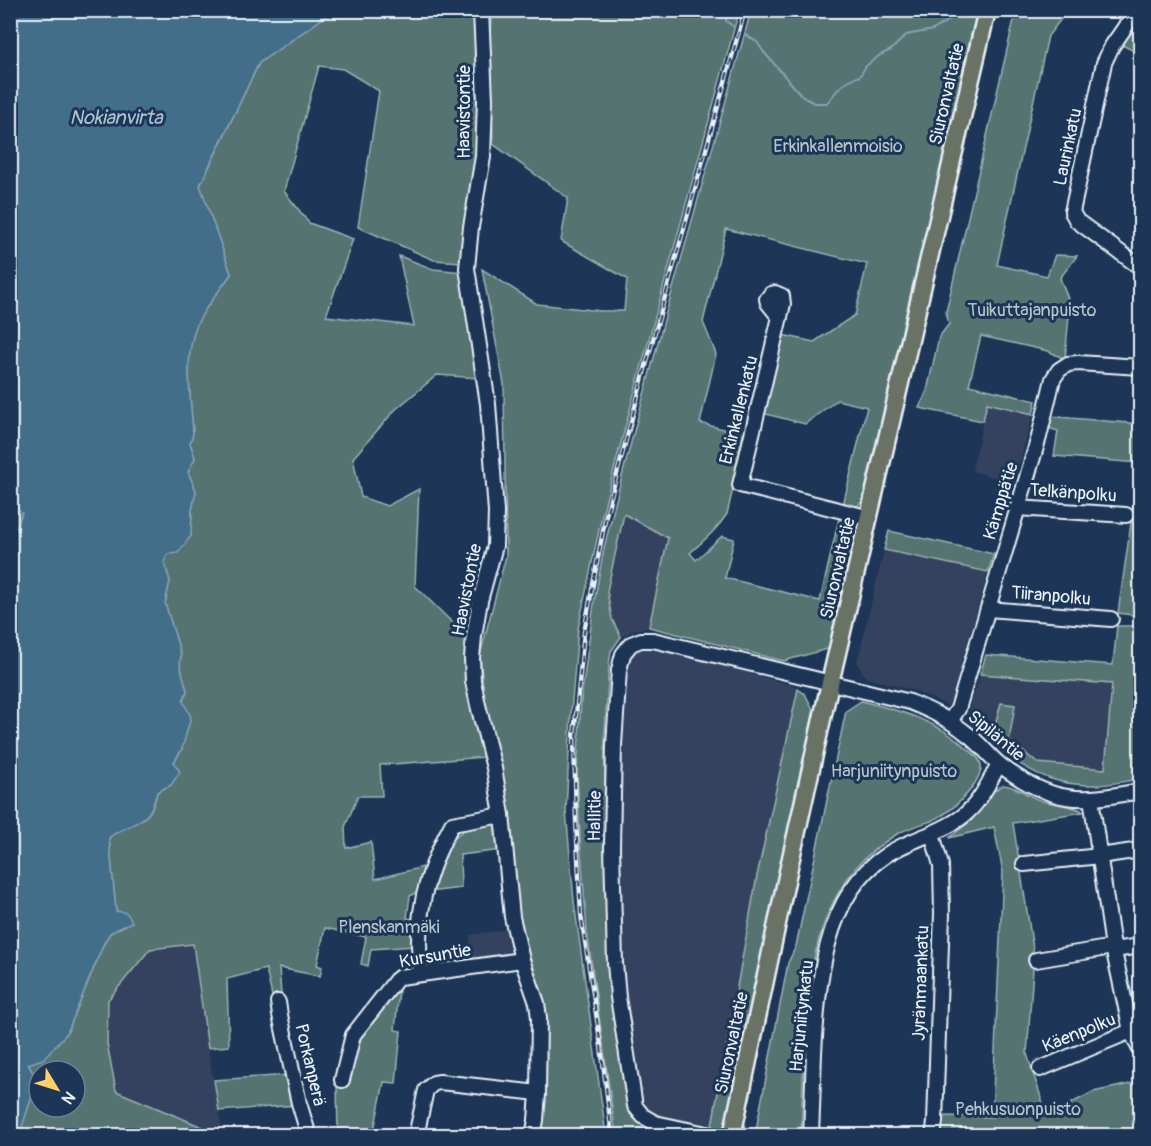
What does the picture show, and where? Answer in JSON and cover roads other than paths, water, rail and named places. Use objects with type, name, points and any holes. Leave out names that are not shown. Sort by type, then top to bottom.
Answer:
[{"type":"main road","name":"Siuronvaltatie","points":[[732,1136],[830,683],[987,10]]},
{"type":"street","name":"Haavistontie","points":[[481,10],[485,100],[483,157],[471,227],[467,268],[488,404],[496,512],[495,546],[477,619],[472,658],[475,689],[494,768],[502,815],[512,917],[522,960],[537,1003],[539,1018],[538,1093],[533,1136]]},
{"type":"street","name":"Laurinkatu","points":[[1137,10],[1112,46],[1104,63],[1072,212],[1077,221],[1140,267]]},
{"type":"street","name":"Erkinkallenkatu","points":[[780,318],[740,485],[870,518]]},
{"type":"street","name":"Kämppätie","points":[[950,721],[958,709],[1039,437],[1053,379],[1059,370],[1068,364],[1140,367]]},
{"type":"street","name":"Telkänpolku","points":[[1017,508],[1126,515]]},
{"type":"street","name":"Tiiranpolku","points":[[988,609],[1111,619]]},
{"type":"street","name":"Hallitie","points":[[716,1136],[655,1123],[643,1116],[635,1106],[615,963],[612,847],[614,745],[619,670],[623,654],[630,644],[641,640],[652,640],[830,683]]},
{"type":"street","name":"Sipiläntie","points":[[830,683],[910,702],[933,711],[976,741],[999,764],[1024,782],[1042,789],[1067,797],[1091,798],[1140,791]]},
{"type":"street","name":"Harjuniitynkatu","points":[[811,1136],[816,1010],[822,970],[830,935],[852,888],[866,871],[884,856],[903,845],[933,834],[964,816],[983,793],[999,764]]},
{"type":"street","points":[[1091,798],[1114,948],[1131,1031],[1140,1050]]},
{"type":"street","points":[[421,975],[419,941],[424,891],[441,843],[452,824],[502,815]]},
{"type":"street","name":"Jyränmaankatu","points":[[933,834],[941,865],[942,914],[933,1136]]},
{"type":"street","points":[[1024,864],[1100,856],[1140,849]]},
{"type":"street","points":[[1036,960],[1140,946]]},
{"type":"street","name":"Kursuntie","points":[[342,1080],[353,1035],[400,977],[522,960]]},
{"type":"street","name":"Porkanperä","points":[[278,1002],[299,1103],[309,1136]]},
{"type":"street","name":"Käenpolku","points":[[1040,1069],[1131,1031]]},
{"type":"street","points":[[416,1136],[426,1090],[434,1083],[538,1093]]},
{"type":"water","name":"Nokianvirta","points":[[11,10],[325,10],[326,16],[259,63],[200,185],[231,274],[204,312],[193,337],[189,364],[193,434],[190,443],[195,458],[188,472],[196,491],[192,510],[191,536],[178,553],[168,554],[164,562],[170,581],[165,603],[181,655],[180,665],[187,691],[183,701],[191,717],[182,749],[174,762],[180,772],[171,785],[157,792],[147,815],[109,838],[116,911],[127,913],[132,922],[110,933],[104,943],[67,1033],[43,1059],[27,1059],[27,1112],[19,1136],[10,1135],[10,547],[22,513],[10,501]]},
{"type":"waterway","points":[[726,10],[726,21],[734,27]]},
{"type":"waterway","points":[[746,35],[757,42],[803,97],[814,103],[827,103],[839,88],[849,80],[860,76],[866,66],[891,50],[906,35],[933,30],[965,10]]},
{"type":"railway","points":[[612,1136],[581,915],[574,736],[584,632],[606,515],[745,10]]},
{"type":"park label","name":"Erkinkallenmoisio","points":[[838,146]]},
{"type":"park label","name":"Tuikuttajanpuisto","points":[[1032,310]]},
{"type":"park label","name":"Harjuniitynpuisto","points":[[894,771]]},
{"type":"park label","name":"Plenskanmäki","points":[[389,927]]},
{"type":"park label","name":"Pehkusuonpuisto","points":[[1018,1109]]}]
